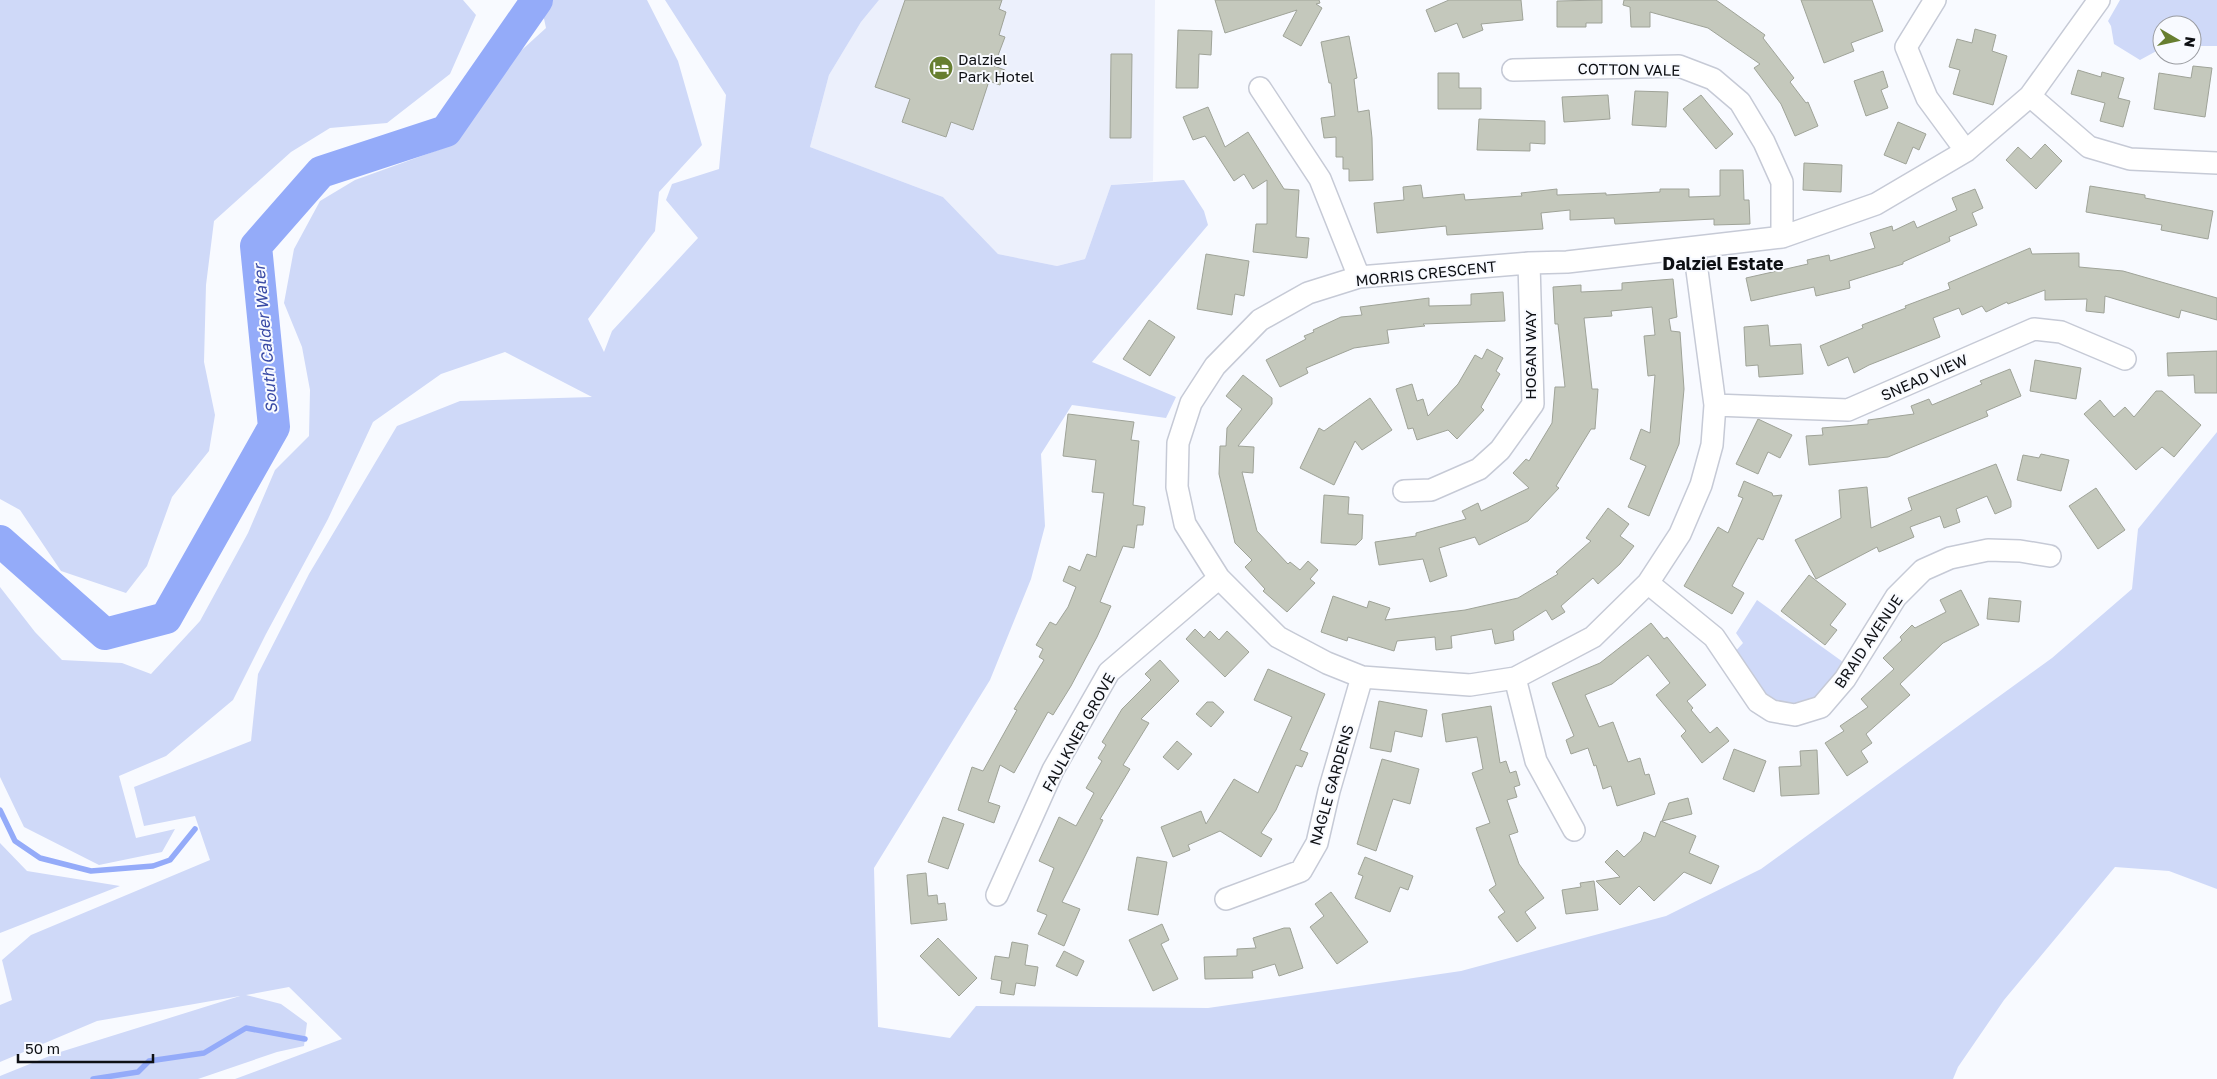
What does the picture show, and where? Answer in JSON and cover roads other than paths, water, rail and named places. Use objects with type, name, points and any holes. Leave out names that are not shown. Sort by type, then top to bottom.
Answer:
[{"type":"street","points":[[1935,0],[1906,47],[1927,98],[1966,151]]},
{"type":"street","name":"MORRIS CRESCENT","points":[[1694,248],[1715,405],[1712,445],[1701,486],[1680,534],[1648,583],[1593,637],[1515,678],[1470,685],[1362,677],[1327,663],[1278,637],[1219,578],[1185,524],[1177,486],[1178,443],[1191,403],[1215,366],[1260,320],[1308,293],[1359,277],[1529,263],[1567,262],[1782,237],[1876,204],[1966,151],[2030,96],[2099,0]]},
{"type":"street","name":"COTTON VALE","points":[[1513,70],[1679,66],[1713,79],[1740,102],[1764,142],[1782,182],[1782,237]]},
{"type":"street","points":[[1260,88],[1320,179],[1359,277]]},
{"type":"street","points":[[2030,96],[2089,147],[2130,160],[2217,163]]},
{"type":"street","name":"HOGAN WAY","points":[[1404,492],[1431,490],[1478,469],[1500,450],[1533,404],[1529,263]]},
{"type":"street","name":"SNEAD VIEW","points":[[1715,405],[1848,410],[2034,329],[2061,332],[2124,359]]},
{"type":"street","name":"BRAID AVENUE","points":[[1648,583],[1714,637],[1758,702],[1772,711],[1795,716],[1821,707],[1846,679],[1896,597],[1923,570],[1950,558],[1988,550],[2020,550],[2050,556]]},
{"type":"street","name":"FAULKNER GROVE","points":[[997,896],[1053,770],[1109,672],[1219,578]]},
{"type":"street","name":"NAGLE GARDENS","points":[[1226,899],[1302,872],[1317,843],[1329,791],[1362,677]]},
{"type":"street","points":[[1515,678],[1536,761],[1574,830]]},
{"type":"waterway","name":"South Calder Water","points":[[0,541],[105,634],[166,618],[274,427],[256,246],[321,172],[446,131],[537,0]]},
{"type":"waterway","points":[[0,810],[15,841],[40,858],[91,871],[153,866],[170,860],[195,829]]},
{"type":"waterway","points":[[93,1079],[138,1072],[149,1061],[204,1053],[246,1028],[305,1039]]},
{"type":"place","name":"Dalziel Park Hotel","points":[[941,68]]},
{"type":"district","name":"Dalziel Estate","points":[[1723,263]]}]
